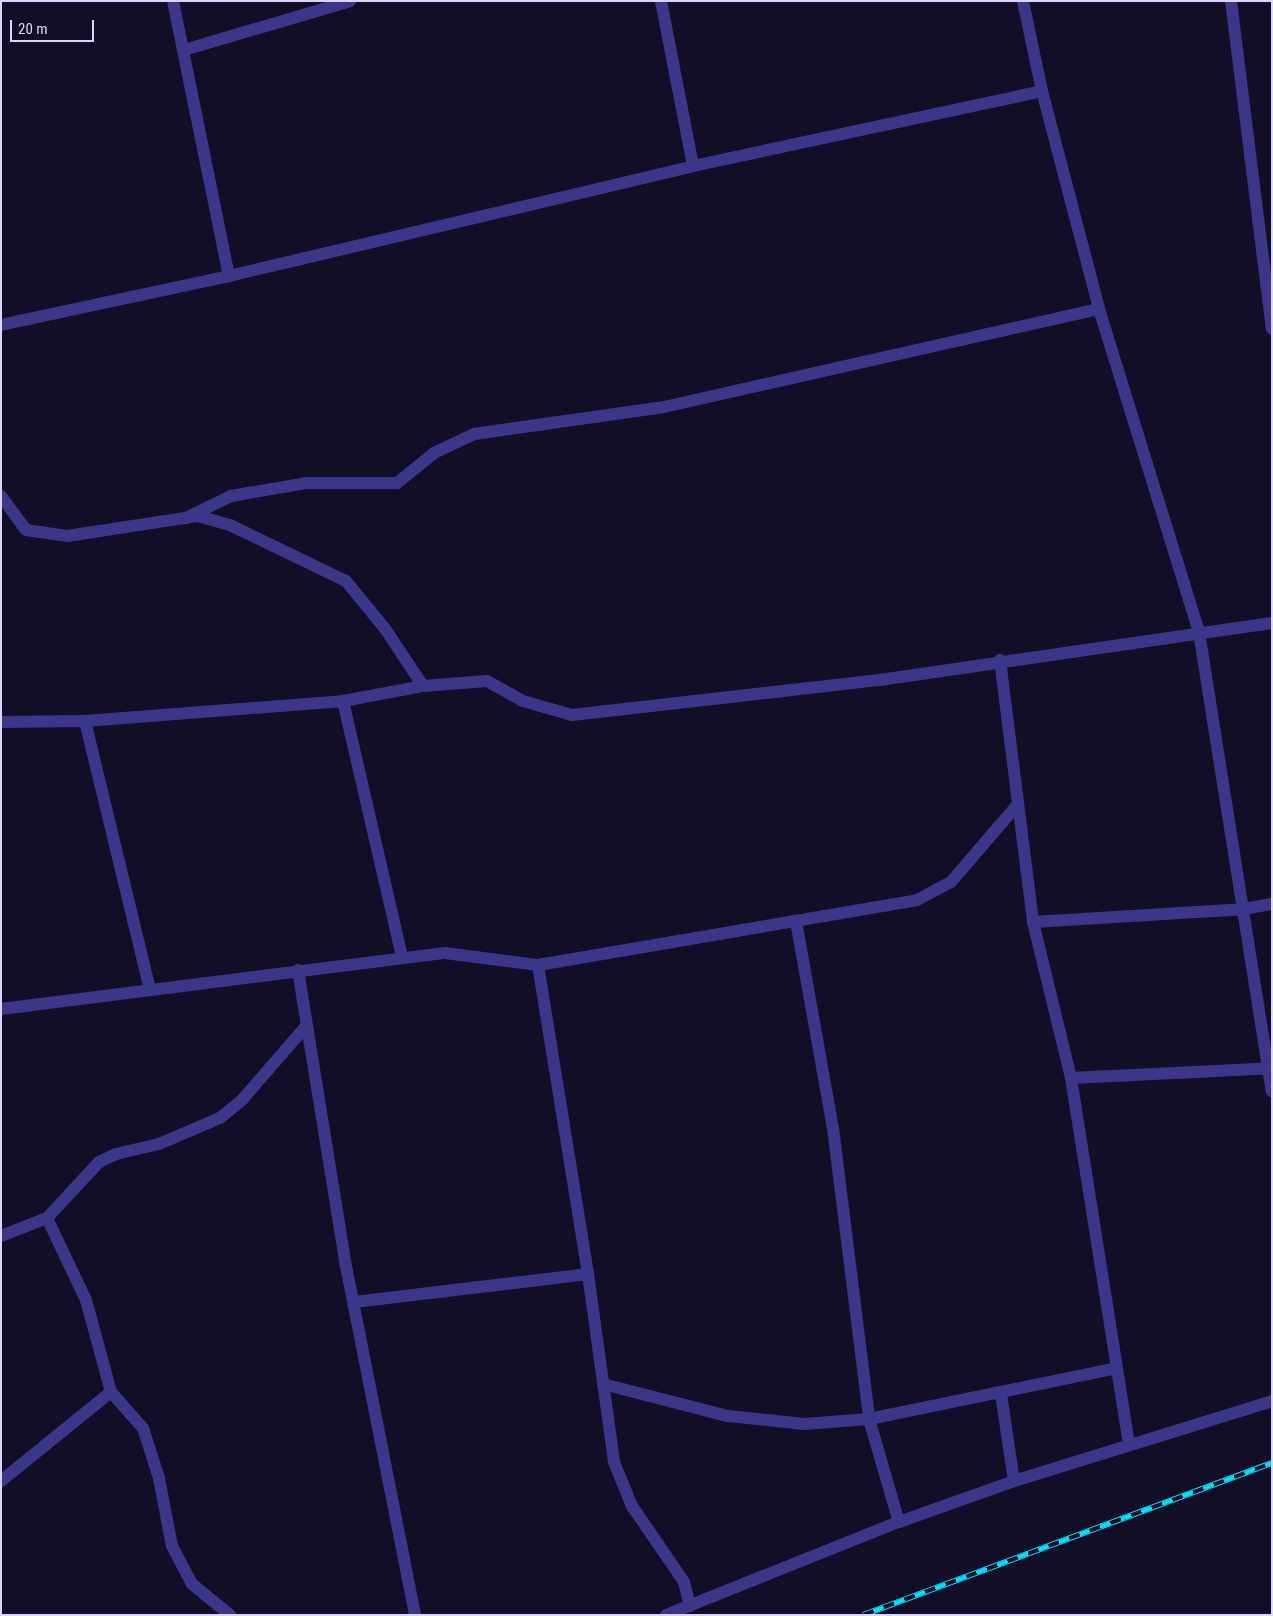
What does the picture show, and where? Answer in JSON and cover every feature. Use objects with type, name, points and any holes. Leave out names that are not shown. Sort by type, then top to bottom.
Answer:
[{"type":"street","points":[[173,1],[229,276]]},
{"type":"street","points":[[184,50],[350,1]]},
{"type":"street","points":[[660,1],[693,166]]},
{"type":"street","points":[[1023,1],[1042,91],[1099,309],[1199,632],[1272,1091]]},
{"type":"street","points":[[1231,1],[1272,328]]},
{"type":"street","points":[[1,325],[229,276],[693,166],[1042,91]]},
{"type":"street","points":[[186,518],[231,496],[306,483],[396,483],[434,453],[474,434],[664,407],[1099,309]]},
{"type":"street","points":[[1,496],[26,530],[67,536],[198,516],[230,525],[346,582],[386,630],[423,686]]},
{"type":"street","points":[[1,722],[85,721],[343,701],[423,686],[487,681],[523,701],[572,715],[880,680],[1000,660],[1272,623]]},
{"type":"street","points":[[1000,660],[1033,922],[1071,1078],[1129,1442]]},
{"type":"street","points":[[343,701],[402,957]]},
{"type":"street","points":[[85,721],[150,989]]},
{"type":"street","points":[[1,1009],[444,953],[538,965],[917,900],[951,882],[1018,804]]},
{"type":"street","points":[[1033,922],[1243,909],[1272,904]]},
{"type":"street","points":[[796,921],[833,1128],[869,1419],[899,1522]]},
{"type":"street","points":[[538,965],[588,1274],[614,1462],[632,1506],[684,1582],[690,1606]]},
{"type":"street","points":[[298,970],[354,1302],[416,1615]]},
{"type":"street","points":[[1,1236],[47,1218],[99,1162],[116,1154],[159,1144],[220,1118],[242,1100],[307,1026]]},
{"type":"street","points":[[1071,1078],[1270,1069]]},
{"type":"street","points":[[47,1218],[86,1300],[111,1392],[143,1428],[159,1478],[172,1546],[192,1584],[230,1615]]},
{"type":"street","points":[[354,1302],[588,1274]]},
{"type":"street","points":[[603,1384],[728,1416],[804,1424],[869,1419],[1001,1394],[1117,1368]]},
{"type":"street","points":[[1,1481],[111,1392]]},
{"type":"street","points":[[1001,1394],[1014,1481]]},
{"type":"street","points":[[666,1615],[899,1522],[1014,1481],[1129,1442],[1272,1401]]},
{"type":"railway","points":[[863,1615],[1272,1463]]}]
